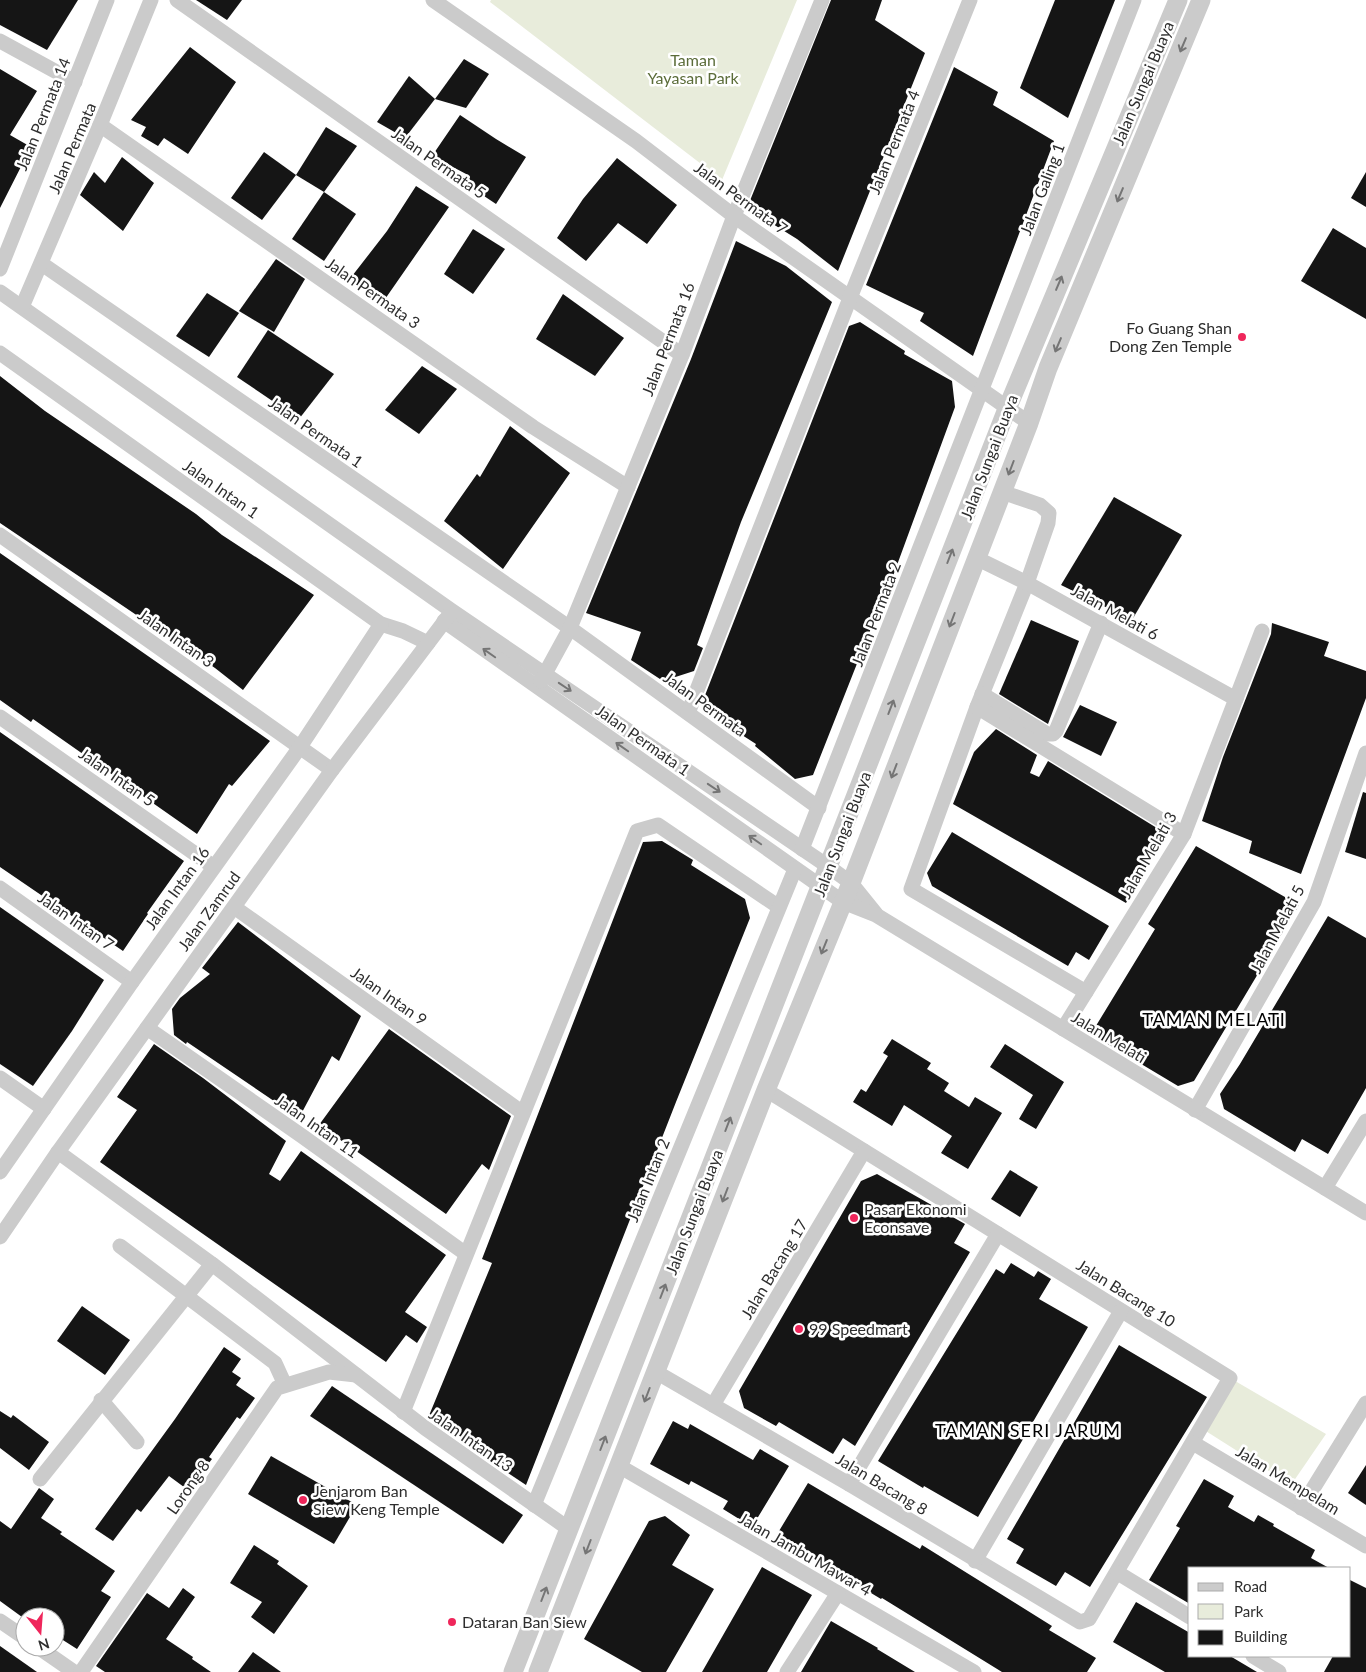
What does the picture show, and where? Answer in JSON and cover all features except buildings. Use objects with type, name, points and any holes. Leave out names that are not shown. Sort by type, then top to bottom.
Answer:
[{"type":"street","name":"Jalan Permata 14","points":[[0,269],[5,241],[75,82],[108,0]]},
{"type":"street","name":"Jalan Permata","points":[[22,308],[151,0]]},
{"type":"street","name":"Jalan Permata 5","points":[[177,0],[682,356]]},
{"type":"street","name":"Jalan Permata 7","points":[[433,0],[455,7],[734,216],[1029,423]]},
{"type":"street","name":"Jalan Permata 16","points":[[542,681],[570,628],[682,356],[734,216],[822,0]]},
{"type":"street","name":"Jalan Permata 4","points":[[850,298],[970,0]]},
{"type":"street","name":"Jalan Galing 1","points":[[982,391],[1134,0]]},
{"type":"street","name":"Jalan Sungai Buaya","points":[[514,1672],[1007,409],[1178,0]]},
{"type":"street","name":"Jalan Sungai Buaya","points":[[538,1672],[766,1090],[851,883],[1029,423],[1048,368],[1201,0]]},
{"type":"street","points":[[0,41],[75,82]]},
{"type":"street","name":"Jalan Permata 3","points":[[100,124],[534,427],[628,487]]},
{"type":"street","name":"Jalan Permata 1","points":[[42,264],[570,628]]},
{"type":"street","name":"Jalan Permata 1","points":[[0,292],[448,616],[542,681],[829,867]]},
{"type":"street","points":[[688,713],[850,298]]},
{"type":"street","name":"Jalan Intan 1","points":[[0,353],[381,624],[403,631],[428,643]]},
{"type":"street","name":"Jalan Permata 2","points":[[802,849],[982,391]]},
{"type":"street","points":[[1002,492],[1040,505],[1049,513],[1048,523],[1027,583],[980,701],[912,889],[1086,992]]},
{"type":"street","name":"Jalan Intan 3","points":[[0,535],[332,770]]},
{"type":"street","name":"Jalan Melati 6","points":[[976,558],[1027,583],[1236,699]]},
{"type":"street","name":"Jalan Zamrud","points":[[0,1237],[58,1152],[332,770],[448,616]]},
{"type":"street","name":"Jalan Intan 16","points":[[0,1172],[300,746],[381,624]]},
{"type":"street","points":[[980,701],[1047,734],[1053,734],[1056,731],[1101,624]]},
{"type":"street","name":"Jalan Permata","points":[[570,628],[819,808]]},
{"type":"street","name":"Jalan Melati 3","points":[[1063,1029],[1184,834],[1262,631]]},
{"type":"street","name":"Jalan Permata 1","points":[[542,681],[794,869],[821,887]]},
{"type":"street","points":[[980,701],[1184,834]]},
{"type":"street","name":"Jalan Intan 5","points":[[0,717],[214,867]]},
{"type":"street","name":"Jalan Melati 5","points":[[1195,1110],[1314,902],[1366,753]]},
{"type":"street","points":[[403,1412],[637,831],[658,825],[779,907]]},
{"type":"street","name":"Jalan Melati","points":[[829,867],[851,883],[876,914]]},
{"type":"street","name":"Jalan Intan 2","points":[[534,1505],[794,869]]},
{"type":"street","name":"Jalan Melati","points":[[821,887],[843,902],[876,914],[1366,1213]]},
{"type":"street","name":"Jalan Intan 7","points":[[0,888],[132,982]]},
{"type":"street","name":"Jalan Intan 9","points":[[234,907],[523,1113]]},
{"type":"street","name":"Jalan Intan 11","points":[[147,1028],[466,1254]]},
{"type":"street","points":[[0,1078],[44,1109]]},
{"type":"street","name":"Jalan Bacang 10","points":[[766,1090],[1230,1378],[1089,1620]]},
{"type":"street","points":[[1326,1188],[1366,1121]]},
{"type":"street","name":"Jalan Bacang 17","points":[[713,1405],[864,1150]]},
{"type":"street","name":"Jalan Intan 13","points":[[58,1152],[212,1264],[403,1412],[569,1529]]},
{"type":"street","points":[[850,1484],[998,1234]]},
{"type":"street","points":[[120,1246],[275,1363],[285,1385]]},
{"type":"street","points":[[40,1479],[101,1400],[212,1264]]},
{"type":"street","points":[[975,1561],[1122,1311]]},
{"type":"street","name":"Lorong 8","points":[[81,1672],[277,1388],[329,1372],[356,1374]]},
{"type":"street","name":"Jalan Bacang 8","points":[[656,1372],[850,1484],[975,1561],[1080,1622],[1089,1620]]},
{"type":"street","points":[[101,1400],[137,1442]]},
{"type":"street","points":[[1301,1508],[1366,1403]]},
{"type":"street","name":"Jalan Mempelam","points":[[1192,1443],[1366,1546]]},
{"type":"street","name":"Jalan Jambu Mawar 4","points":[[619,1466],[964,1670]]},
{"type":"street","points":[[1118,1573],[1188,1616]]},
{"type":"street","points":[[787,1672],[838,1594]]},
{"type":"street","points":[[0,1621],[15,1631]]},
{"type":"street","points":[[52,1657],[74,1672]]},
{"type":"street","points":[[1255,1657],[1279,1672]]},
{"type":"green space","name":"Taman Yayasan Park","points":[[491,0],[797,0],[722,180],[490,2]]},
{"type":"green space","points":[[1230,1378],[1326,1434],[1291,1485],[1201,1428]]},
{"type":"place","name":"Fo Guang Shan Dong Zen Temple","points":[[1242,337]]},
{"type":"place","name":"Pasar Ekonomi Econsave","points":[[854,1218]]},
{"type":"place","name":"99 Speedmart","points":[[799,1329]]},
{"type":"place","name":"Jenjarom Ban Siew Keng Temple","points":[[303,1500]]},
{"type":"place","name":"Dataran Ban Siew","points":[[452,1622]]},
{"type":"district","name":"TAMAN MELATI","points":[[1214,1020]]},
{"type":"district","name":"TAMAN SERI JARUM","points":[[1028,1431]]}]
